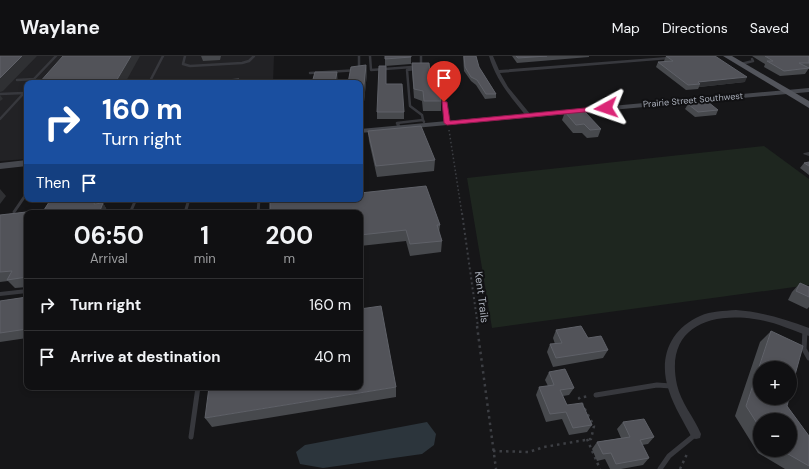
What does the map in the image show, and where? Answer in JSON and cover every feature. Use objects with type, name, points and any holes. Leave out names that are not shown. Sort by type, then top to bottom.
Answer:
[{"type":"main road","points":[[726,56],[809,105]]},
{"type":"street","points":[[491,56],[496,72],[528,115]]},
{"type":"street","points":[[496,72],[696,56]]},
{"type":"street","name":"Prairie Street Southwest","points":[[363,131],[399,127],[425,122],[448,125],[528,115],[809,90]]},
{"type":"street","points":[[0,166],[24,163]]},
{"type":"street","points":[[696,434],[672,386],[669,369],[669,356],[674,342],[680,332],[699,319],[724,314],[752,315],[779,321],[807,331]]},
{"type":"lane","points":[[17,80],[34,79],[56,56]]},
{"type":"lane","points":[[151,80],[163,56]]},
{"type":"lane","points":[[185,56],[183,64],[190,66],[242,63],[249,61],[254,56]]},
{"type":"lane","points":[[310,73],[359,70],[359,56]]},
{"type":"lane","points":[[370,56],[370,70],[422,68],[439,72],[448,125]]},
{"type":"lane","points":[[421,56],[422,68]]},
{"type":"lane","points":[[741,64],[751,63],[753,61],[752,59]]},
{"type":"lane","points":[[422,68],[408,70],[410,106],[422,115],[425,122]]},
{"type":"lane","points":[[0,94],[24,93],[0,119]]},
{"type":"lane","points":[[14,212],[24,197]]},
{"type":"lane","points":[[0,294],[24,291]]},
{"type":"lane","points":[[807,331],[804,349],[809,358]]},
{"type":"lane","points":[[596,395],[657,385],[672,386]]},
{"type":"lane","points":[[191,437],[198,390]]},
{"type":"lane","points":[[660,469],[669,456],[696,434]]},
{"type":"path","name":"Kent Trails","points":[[448,125],[467,245],[496,469]]},
{"type":"path","points":[[493,451],[529,452],[544,447],[591,438],[594,426],[579,398],[596,395]]},
{"type":"path","points":[[587,439],[600,469]]},
{"type":"path","points":[[680,469],[687,454]]},
{"type":"shaded area","points":[[0,56],[274,56],[273,80],[24,80],[24,159],[0,161]]},
{"type":"shaded area","points":[[764,146],[809,179],[809,285],[492,328],[467,178]]},
{"type":"shaded area","points":[[427,422],[436,434],[434,445],[422,454],[323,468],[300,464],[296,452],[305,445]]},
{"type":"building","points":[[0,56],[22,56],[0,78]]},
{"type":"building","points":[[63,56],[131,56],[117,80],[42,80]]},
{"type":"building","points":[[385,56],[411,56],[411,57],[385,59]]},
{"type":"building","points":[[464,56],[476,56],[479,67],[496,94],[486,94],[477,80],[471,77],[465,67]]},
{"type":"building","points":[[516,56],[547,56],[518,58]]},
{"type":"building","points":[[666,56],[715,56],[747,77],[698,82],[700,84],[688,85],[658,62],[673,61]]},
{"type":"building","points":[[765,56],[809,56],[809,63],[799,63],[809,68],[784,71],[767,61],[773,61]]},
{"type":"building","points":[[412,63],[429,63],[430,72],[436,72],[441,101],[424,101],[423,91],[414,89]]},
{"type":"building","points":[[366,65],[363,94],[363,80],[349,80],[351,67]]},
{"type":"building","points":[[379,66],[386,66],[386,84],[402,84],[404,112],[377,112]]},
{"type":"building","points":[[315,72],[337,72],[336,80],[313,80]]},
{"type":"building","points":[[708,102],[718,110],[698,112],[688,104]]},
{"type":"building","points":[[584,111],[601,129],[590,130],[584,124],[576,125],[565,112]]},
{"type":"building","points":[[421,126],[435,160],[376,166],[368,131]]},
{"type":"building","points":[[426,186],[440,225],[437,225],[442,241],[410,244],[406,230],[363,235],[363,210],[270,210],[270,202],[363,202],[363,193]]},
{"type":"building","points":[[49,202],[103,203],[100,210],[44,210]]},
{"type":"building","points":[[24,212],[24,277],[7,280],[12,271],[0,272],[0,215]]},
{"type":"building","points":[[800,283],[809,287],[809,297],[796,291]]},
{"type":"building","points":[[24,297],[24,329],[0,333],[0,301]]},
{"type":"building","points":[[381,306],[396,387],[205,418],[209,390],[363,390],[363,309]]},
{"type":"building","points":[[581,326],[588,338],[601,336],[608,350],[556,358],[550,344],[562,343],[556,330]]},
{"type":"building","points":[[771,331],[803,346],[797,368],[797,361],[761,361]]},
{"type":"building","points":[[565,369],[574,388],[560,390],[567,405],[582,403],[592,425],[573,428],[566,412],[550,414],[539,387],[554,385],[549,372]]},
{"type":"building","points":[[753,385],[753,405],[787,405],[792,413],[753,413],[753,417],[746,406]]},
{"type":"building","points":[[644,419],[654,437],[640,440],[649,458],[616,464],[611,453],[603,454],[597,442],[630,437],[623,422]]},
{"type":"building","points":[[797,420],[809,436],[809,466],[793,457],[797,457]]},
{"type":"route","points":[[444,102],[447,123],[606,108]]}]
